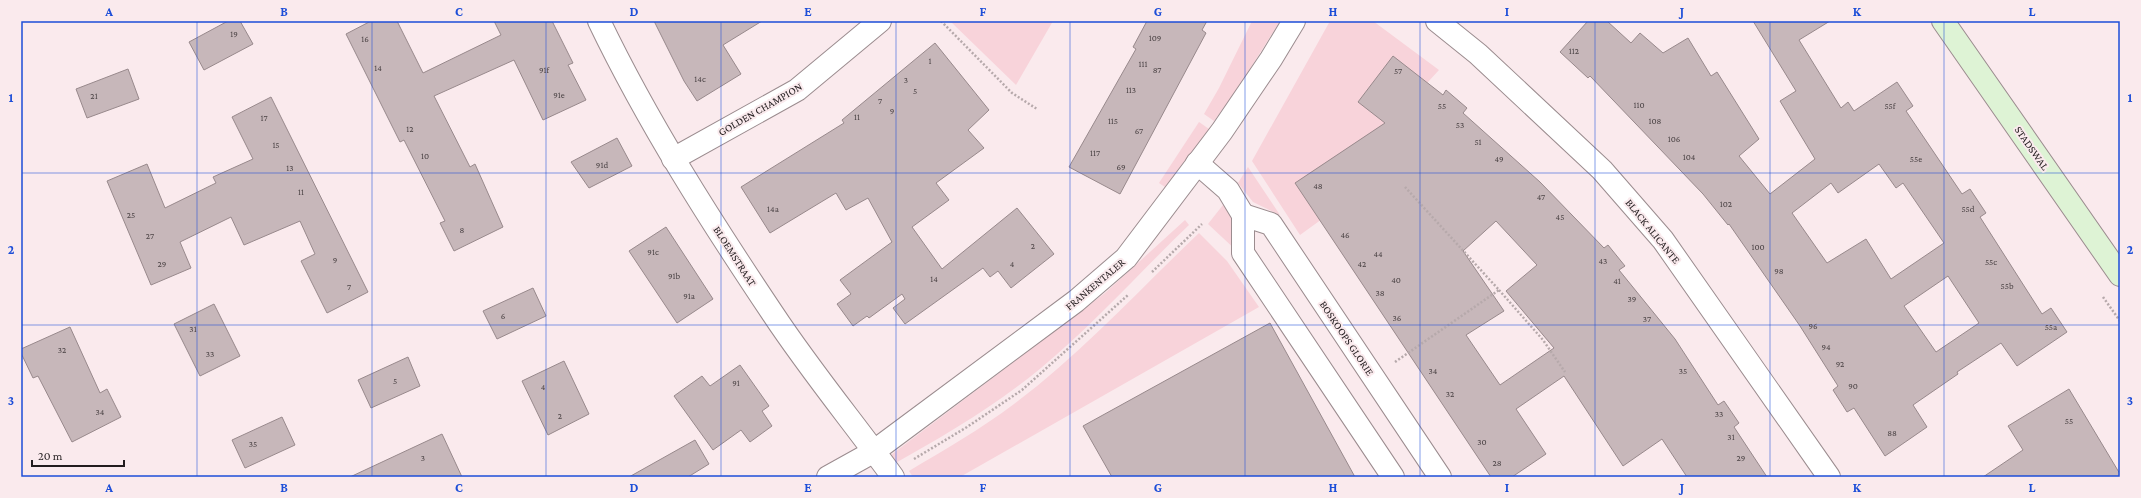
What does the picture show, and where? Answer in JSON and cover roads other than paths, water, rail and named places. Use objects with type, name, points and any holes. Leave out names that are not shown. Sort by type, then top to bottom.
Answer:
[{"type":"main road","name":"STADSWAL","points":[[1944,21],[2120,275]]},
{"type":"street","name":"BLOEMSTRAAT","points":[[599,21],[673,159],[773,315],[891,475]]},
{"type":"street","name":"GOLDEN CHAMPION","points":[[673,159],[797,90],[880,21]]},
{"type":"street","name":"FRANKENTALER","points":[[828,477],[873,452],[1076,301],[1126,258],[1267,66],[1294,21]]},
{"type":"street","name":"BLACK ALICANTE","points":[[1437,21],[1478,54],[1602,170],[1663,240],[1830,477]]},
{"type":"street","points":[[1197,163],[1228,190],[1243,215],[1243,253],[1393,477]]},
{"type":"street","name":"BOSKOOPS GLORIE","points":[[1243,215],[1271,224],[1440,477]]}]
